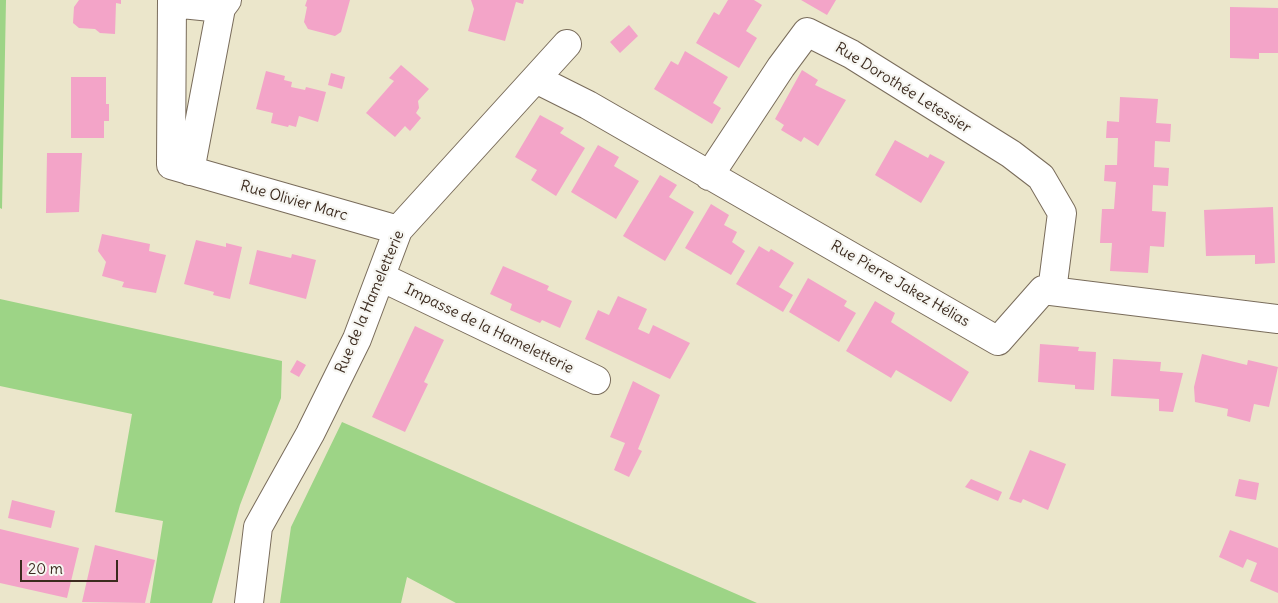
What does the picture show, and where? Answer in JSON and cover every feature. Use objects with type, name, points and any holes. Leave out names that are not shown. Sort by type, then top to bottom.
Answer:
[{"type":"street","points":[[172,2],[224,4],[181,168],[172,2]]},
{"type":"street","name":"Rue Dorothée Letessier","points":[[709,176],[781,67],[807,32],[850,54],[1011,154],[1041,177],[1062,213],[1052,291]]},
{"type":"street","name":"Rue de la Hameletterie","points":[[249,603],[258,527],[310,434],[357,339],[398,230],[567,44]]},
{"type":"street","name":"Rue Pierre Jakez Hélias","points":[[536,79],[588,105],[998,340],[1043,290],[1052,291]]},
{"type":"street","name":"Rue Olivier Marc","points":[[181,168],[398,230]]},
{"type":"street","name":"Impasse de la Hameletterie","points":[[381,277],[596,380]]},
{"type":"street","points":[[1052,291],[1278,318]]},
{"type":"green space","points":[[0,0],[6,0],[2,209],[0,208]]},
{"type":"green space","points":[[0,299],[282,361],[281,398],[240,505],[212,603],[150,603],[163,521],[115,512],[132,414],[0,386]]},
{"type":"green space","points":[[342,422],[757,603],[456,603],[407,577],[401,603],[280,603],[291,527]]},
{"type":"building","points":[[79,0],[121,0],[121,4],[116,3],[115,34],[100,33],[95,29],[79,28],[73,23],[74,7]]},
{"type":"building","points":[[307,0],[350,0],[341,32],[335,36],[308,29],[304,22]]},
{"type":"building","points":[[471,0],[524,0],[523,4],[516,2],[505,41],[468,31],[474,9]]},
{"type":"building","points":[[728,0],[754,0],[762,5],[746,31],[757,38],[739,68],[696,43],[714,12],[719,15]]},
{"type":"building","points":[[801,0],[836,0],[827,15]]},
{"type":"building","points":[[1230,7],[1278,8],[1278,53],[1259,53],[1259,59],[1230,58]]},
{"type":"building","points":[[629,25],[638,36],[620,53],[610,42]]},
{"type":"building","points":[[685,51],[728,77],[713,103],[721,108],[712,124],[654,89],[671,61],[678,65]]},
{"type":"building","points":[[401,65],[429,89],[418,101],[419,108],[416,113],[421,118],[410,131],[405,126],[395,137],[366,113],[394,81],[389,78]]},
{"type":"building","points":[[802,70],[818,80],[815,85],[846,100],[818,146],[804,137],[801,142],[781,130],[784,125],[775,119]]},
{"type":"building","points":[[266,71],[285,76],[284,80],[292,82],[291,87],[305,90],[306,87],[326,92],[318,122],[299,116],[296,127],[289,125],[288,127],[271,123],[273,113],[256,109]]},
{"type":"building","points":[[331,73],[345,77],[342,89],[328,85]]},
{"type":"building","points":[[71,77],[106,77],[106,104],[109,104],[109,121],[104,121],[104,138],[71,138]]},
{"type":"building","points":[[1120,97],[1158,99],[1156,123],[1171,124],[1170,142],[1155,141],[1154,167],[1169,168],[1168,186],[1153,185],[1152,211],[1166,212],[1164,247],[1150,246],[1148,273],[1110,271],[1112,243],[1100,243],[1102,209],[1114,209],[1116,182],[1104,181],[1105,165],[1117,165],[1118,138],[1106,138],[1107,121],[1119,122]]},
{"type":"building","points":[[540,115],[564,128],[560,133],[585,148],[556,196],[531,180],[537,170],[515,157]]},
{"type":"building","points":[[895,140],[928,158],[930,154],[945,162],[921,203],[875,175]]},
{"type":"building","points":[[598,145],[619,157],[614,166],[639,181],[616,219],[571,192]]},
{"type":"building","points":[[47,153],[82,153],[79,212],[46,213]]},
{"type":"building","points":[[660,175],[677,185],[669,197],[694,212],[665,261],[623,236]]},
{"type":"building","points":[[711,204],[729,215],[724,225],[737,232],[732,242],[745,251],[731,275],[685,248]]},
{"type":"building","points":[[1273,207],[1275,263],[1255,264],[1255,255],[1206,256],[1204,210]]},
{"type":"building","points":[[102,234],[150,244],[149,251],[166,255],[156,293],[122,287],[124,282],[102,276],[106,262],[98,251]]},
{"type":"building","points":[[196,240],[226,247],[226,243],[242,247],[230,299],[213,295],[214,292],[184,284]]},
{"type":"building","points":[[759,246],[769,252],[771,249],[794,263],[779,287],[793,295],[783,312],[736,284]]},
{"type":"building","points":[[257,250],[291,258],[292,254],[316,260],[306,299],[249,284]]},
{"type":"building","points":[[503,266],[549,286],[547,290],[572,301],[560,328],[542,320],[540,323],[510,310],[512,304],[490,294]]},
{"type":"building","points":[[808,278],[847,301],[844,306],[856,313],[839,342],[789,312]]},
{"type":"building","points":[[618,296],[647,309],[638,329],[649,334],[653,325],[690,343],[670,379],[585,339],[598,310],[609,315]]},
{"type":"building","points":[[875,301],[895,313],[891,322],[969,372],[951,402],[896,370],[891,378],[846,351]]},
{"type":"building","points":[[415,326],[444,340],[424,382],[428,384],[405,432],[372,417]]},
{"type":"building","points":[[1040,344],[1079,347],[1078,351],[1096,352],[1094,390],[1075,389],[1075,385],[1038,382]]},
{"type":"building","points":[[1202,354],[1247,365],[1248,360],[1278,367],[1269,407],[1254,404],[1250,422],[1227,416],[1228,409],[1195,402],[1194,387]]},
{"type":"building","points":[[1113,359],[1161,362],[1160,371],[1183,373],[1173,412],[1159,411],[1159,399],[1111,396]]},
{"type":"building","points":[[297,360],[306,365],[299,377],[290,372]]},
{"type":"building","points":[[633,381],[660,395],[638,449],[642,451],[629,477],[614,470],[625,443],[610,437]]},
{"type":"building","points":[[1030,450],[1066,464],[1048,510],[1023,499],[1021,503],[1009,499]]},
{"type":"building","points":[[971,479],[1002,492],[998,501],[965,487]]},
{"type":"building","points":[[1239,479],[1259,483],[1256,500],[1235,496]]},
{"type":"building","points":[[12,500],[55,511],[51,528],[8,518]]},
{"type":"building","points":[[0,529],[79,548],[67,598],[0,583]]},
{"type":"building","points":[[1230,530],[1278,548],[1278,593],[1250,581],[1257,563],[1247,559],[1243,568],[1219,557]]},
{"type":"building","points":[[95,545],[155,560],[145,603],[82,602]]}]
